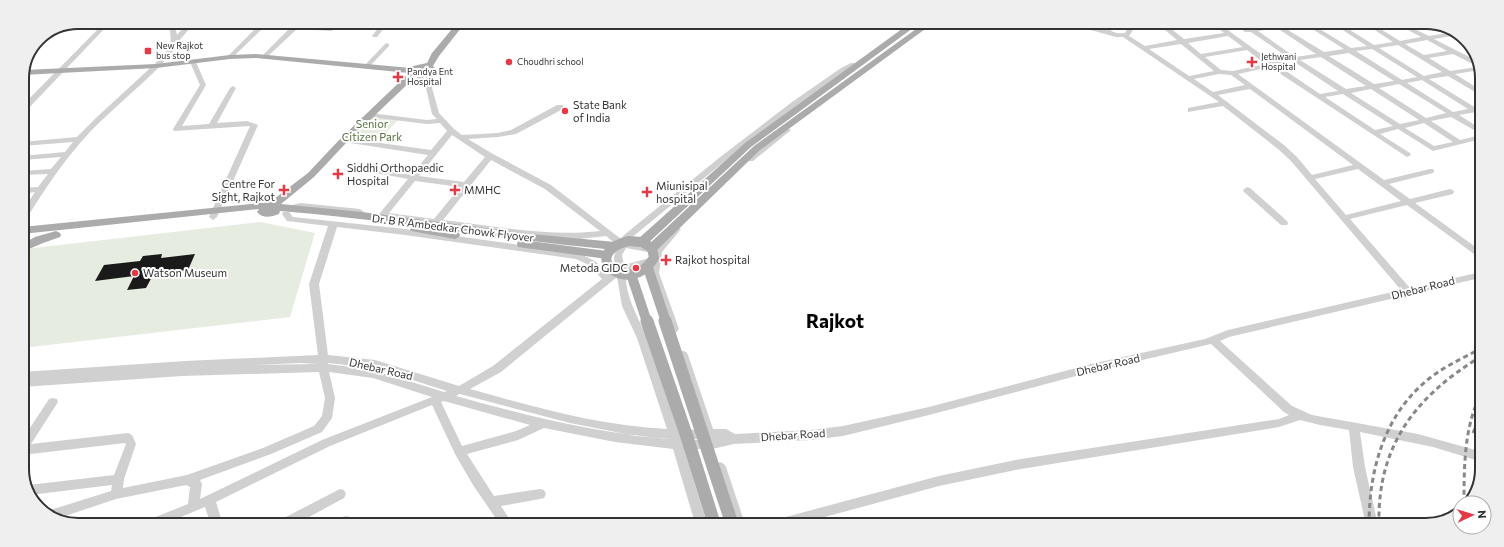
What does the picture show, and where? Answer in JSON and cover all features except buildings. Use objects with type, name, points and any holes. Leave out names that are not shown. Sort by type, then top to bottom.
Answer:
[{"type":"main road","points":[[276,209],[308,181],[311,175],[370,115],[415,73],[426,68],[456,29]]},
{"type":"main road","points":[[619,245],[606,255],[607,265],[610,269],[622,274],[626,272],[642,271],[648,268],[656,253],[723,179],[757,148],[909,29]]},
{"type":"main road","points":[[656,253],[642,242],[748,145],[863,66],[920,29]]},
{"type":"main road","points":[[30,73],[156,66],[230,58],[264,57],[415,73]]},
{"type":"main road","name":"Dr. B R Ambedkar Chowk Flyover","points":[[214,214],[276,209],[498,234],[619,245],[628,241],[642,242]]},
{"type":"main road","name":"Dr. B R Ambedkar Chowk Flyover","points":[[303,212],[374,224],[606,255]]},
{"type":"main road","points":[[29,230],[214,214]]},
{"type":"main road","points":[[29,237],[214,214]]},
{"type":"main road","points":[[29,245],[56,235]]},
{"type":"main road","points":[[648,268],[730,518]]},
{"type":"main road","points":[[626,272],[686,434],[712,518]]},
{"type":"street","points":[[29,103],[101,29]]},
{"type":"street","points":[[172,29],[175,41]]},
{"type":"street","points":[[29,208],[54,171],[80,139],[156,66],[186,29]]},
{"type":"street","points":[[230,58],[259,29]]},
{"type":"street","points":[[264,57],[293,29]]},
{"type":"street","points":[[375,36],[380,29]]},
{"type":"street","points":[[1094,29],[1115,35],[1128,34],[1130,30],[1157,57]]},
{"type":"street","points":[[1167,29],[1219,72]]},
{"type":"street","points":[[1223,29],[1269,63],[1407,155]]},
{"type":"street","points":[[1243,29],[1245,31],[1256,29]]},
{"type":"street","points":[[1288,29],[1371,87],[1460,143]]},
{"type":"street","points":[[1315,29],[1475,128]]},
{"type":"street","points":[[1344,29],[1475,107]]},
{"type":"street","points":[[1377,29],[1475,88]]},
{"type":"street","points":[[1410,29],[1472,62]]},
{"type":"street","points":[[1252,30],[1433,149],[1475,139]]},
{"type":"street","points":[[1147,47],[1229,34]]},
{"type":"street","points":[[1124,35],[1225,103],[1281,147],[1407,291]]},
{"type":"street","points":[[1188,78],[1219,72],[1233,72],[1269,63],[1322,54],[1449,35]]},
{"type":"street","points":[[366,67],[387,45]]},
{"type":"street","points":[[1200,56],[1248,48]]},
{"type":"street","points":[[1424,57],[1454,52]]},
{"type":"street","points":[[193,62],[203,85],[177,129],[247,123],[254,125],[214,214]]},
{"type":"street","points":[[626,272],[619,264],[618,256],[619,245],[627,237],[727,155],[795,104],[853,64],[863,66]]},
{"type":"street","points":[[1319,96],[1424,78],[1473,66]]},
{"type":"street","points":[[426,68],[431,79],[429,88],[433,105],[442,121],[451,131],[490,156],[548,187],[608,233],[619,245],[656,253]]},
{"type":"street","points":[[1233,72],[1475,251]]},
{"type":"street","points":[[415,73],[429,88]]},
{"type":"street","points":[[1212,94],[1252,86]]},
{"type":"street","points":[[212,126],[233,88]]},
{"type":"street","points":[[1191,110],[1225,103]]},
{"type":"street","points":[[461,137],[498,135],[514,132],[560,107]]},
{"type":"street","points":[[1374,133],[1475,110]]},
{"type":"street","points":[[370,115],[420,121],[442,121]]},
{"type":"street","points":[[383,215],[451,131]]},
{"type":"street","points":[[29,143],[80,139]]},
{"type":"street","points":[[344,140],[433,152]]},
{"type":"street","points":[[29,157],[68,154]]},
{"type":"street","points":[[437,221],[490,156]]},
{"type":"street","points":[[1309,178],[1361,166]]},
{"type":"street","points":[[363,168],[413,178],[465,185]]},
{"type":"street","points":[[29,173],[54,171]]},
{"type":"street","points":[[1384,183],[1430,171]]},
{"type":"street","points":[[29,190],[41,189]]},
{"type":"street","points":[[1246,190],[1284,223]]},
{"type":"street","points":[[1344,218],[1408,201],[1450,192]]},
{"type":"street","points":[[276,209],[301,206],[437,221],[507,231],[561,235],[587,236],[608,233]]},
{"type":"street","points":[[276,209],[290,219],[405,232],[578,256],[592,263],[607,278]]},
{"type":"street","points":[[57,513],[116,494],[187,480],[267,451],[318,429],[327,418],[330,398],[323,364],[323,351],[314,284],[333,225]]},
{"type":"street","points":[[166,518],[209,500],[326,443],[460,390],[497,369],[607,278],[626,272],[656,253]]},
{"type":"street","points":[[656,253],[656,273],[737,518]]},
{"type":"street","points":[[626,272],[621,278],[628,306],[642,338],[674,434],[699,518]]},
{"type":"street","name":"Dhebar Road","points":[[29,382],[174,372],[261,369],[364,362],[460,390],[577,420],[636,431],[674,434],[710,439],[726,443],[733,439],[811,435],[843,431],[929,411],[1091,368],[1213,340],[1228,334],[1374,301],[1407,291],[1475,275]]},
{"type":"street","points":[[1213,340],[1288,409],[1298,416],[1311,420],[1354,426],[1448,446],[1475,455]]},
{"type":"street","name":"Dhebar Road","points":[[29,376],[178,365],[323,364],[341,369],[373,374],[440,398],[610,437],[646,442],[677,444],[710,439]]},
{"type":"street","points":[[440,398],[459,451],[503,518]]},
{"type":"street","points":[[29,438],[53,402]]},
{"type":"street","points":[[800,518],[939,481],[1021,464],[1279,423],[1298,416]]},
{"type":"street","points":[[459,451],[518,435],[545,423]]},
{"type":"street","points":[[1354,426],[1358,467],[1370,518]]},
{"type":"street","points":[[29,448],[128,438],[130,444],[118,479],[116,494]]},
{"type":"street","points":[[34,489],[118,479]]},
{"type":"street","points":[[187,480],[196,484],[193,506]]},
{"type":"street","points":[[295,518],[340,494]]},
{"type":"street","points":[[492,502],[540,494]]},
{"type":"street","points":[[209,500],[215,518]]},
{"type":"green space","name":"Senior Citizen Park","points":[[370,115],[398,120],[375,144],[344,140]]},
{"type":"green space","points":[[260,222],[315,233],[290,317],[29,347],[29,249]]},
{"type":"railway","points":[[1369,518],[1372,485],[1381,447],[1399,412],[1411,396],[1431,377],[1451,364],[1475,352]]},
{"type":"railway","points":[[1379,518],[1380,497],[1385,471],[1393,448],[1404,426],[1419,407],[1437,389],[1457,372],[1475,360]]},
{"type":"railway","points":[[1464,495],[1466,448],[1475,408]]},
{"type":"railway","points":[[1473,433],[1475,428]]},
{"type":"place","name":"New Rajkot bus stop","points":[[148,51]]},
{"type":"place","name":"Choudhri school","points":[[509,62]]},
{"type":"place","name":"Jethwani Hospital","points":[[1252,62]]},
{"type":"place","name":"Pandya Ent Hospital","points":[[398,77]]},
{"type":"place","name":"State Bank of India","points":[[565,111]]},
{"type":"place","name":"Siddhi Orthopaedic Hospital","points":[[338,174]]},
{"type":"place","name":"Centre For Sight, Rajkot","points":[[284,190]]},
{"type":"place","name":"MMHC","points":[[455,190]]},
{"type":"place","name":"Miunisipal hospital","points":[[647,192]]},
{"type":"place","name":"Rajkot hospital","points":[[666,260]]},
{"type":"place","name":"Metoda GIDC","points":[[636,268]]},
{"type":"place","name":"Watson Museum","points":[[135,273]]},
{"type":"district","name":"Rajkot","points":[[835,321]]}]
